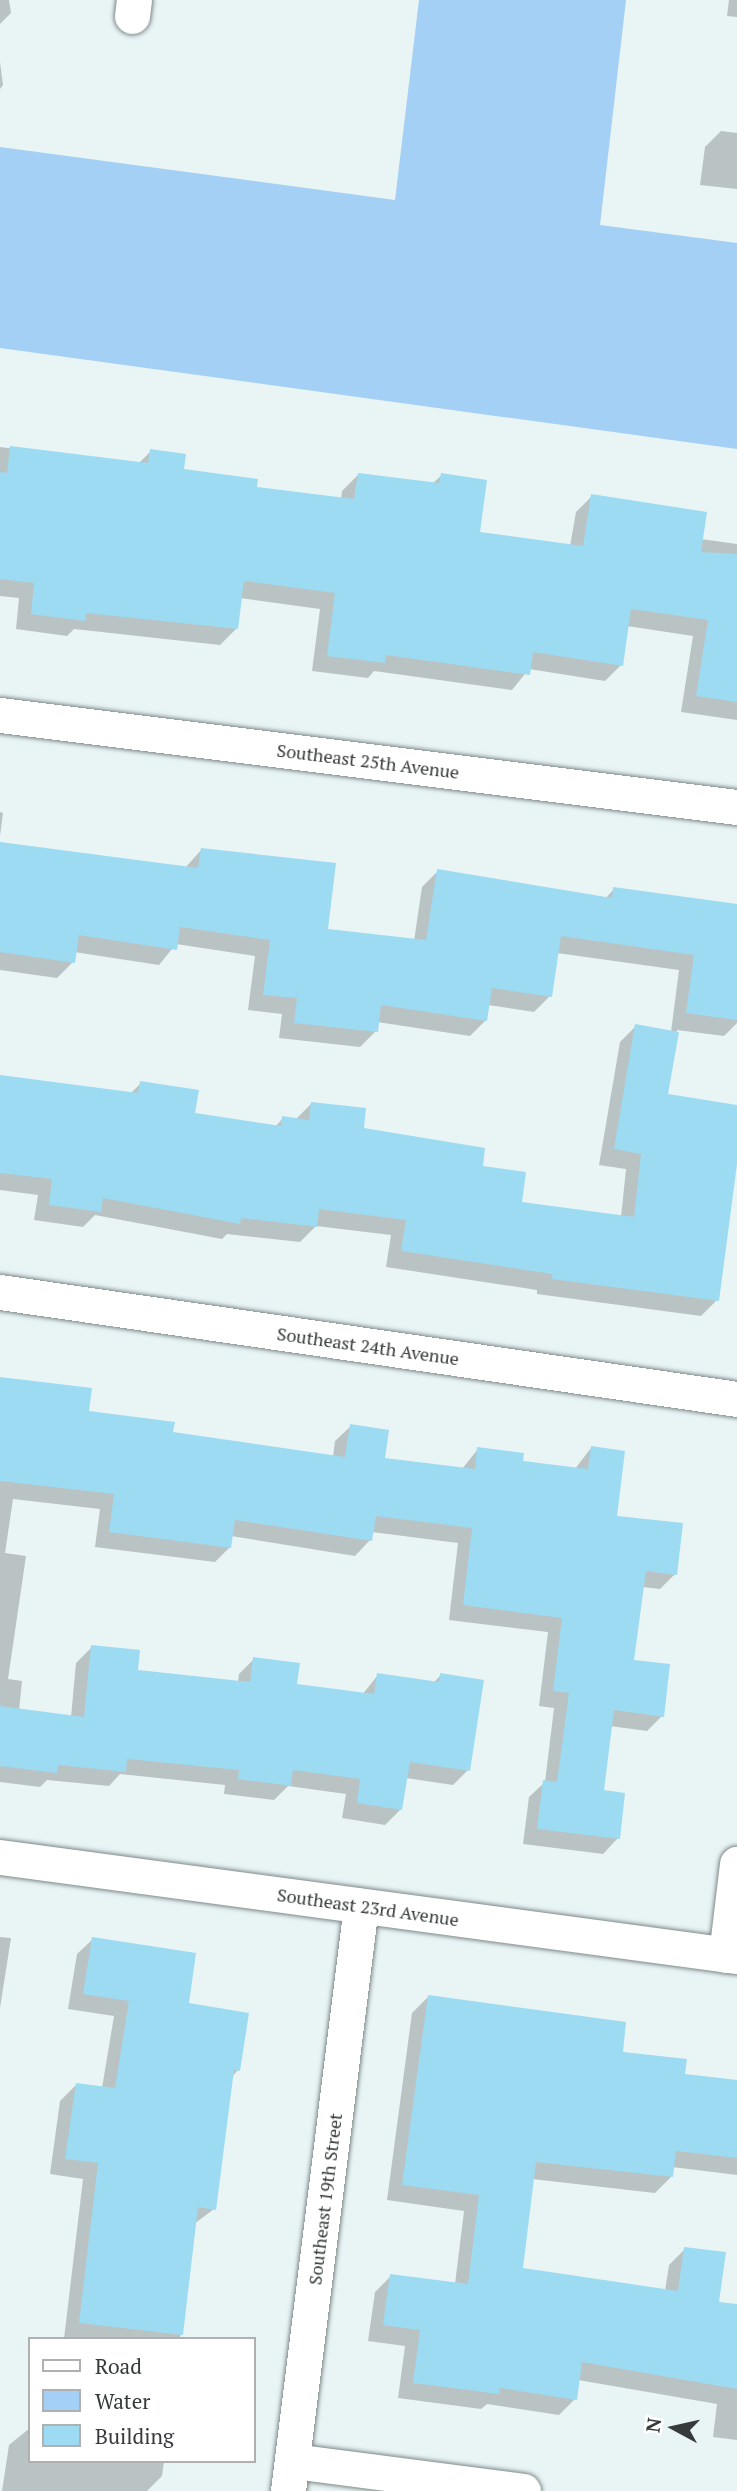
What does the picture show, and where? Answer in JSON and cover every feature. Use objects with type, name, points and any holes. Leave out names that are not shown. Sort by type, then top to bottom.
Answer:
[{"type":"street","name":"Southeast 25th Avenue","points":[[0,715],[737,807]]},
{"type":"street","name":"Southeast 24th Avenue","points":[[0,1292],[737,1399]]},
{"type":"street","name":"Southeast 23rd Avenue","points":[[0,1857],[731,1956]]},
{"type":"street","points":[[731,1956],[737,1864]]},
{"type":"street","name":"Southeast 19th Street","points":[[291,2476],[361,1906]]},
{"type":"street","points":[[291,2476],[523,2491]]},
{"type":"water","points":[[419,0],[626,0],[600,225],[737,243],[737,449],[0,348],[0,147],[395,200]]},
{"type":"building","points":[[10,446],[148,463],[150,449],[186,454],[184,469],[258,479],[257,487],[354,499],[358,473],[439,483],[441,473],[487,480],[480,532],[583,546],[591,494],[707,512],[701,552],[737,554],[737,702],[696,696],[708,620],[631,609],[623,666],[533,652],[530,675],[386,655],[385,663],[327,656],[335,593],[244,581],[238,629],[86,613],[85,621],[31,614],[34,583],[0,579],[0,472],[7,473]]},
{"type":"building","points":[[0,842],[198,868],[201,848],[336,863],[328,929],[426,940],[437,869],[612,898],[613,887],[737,904],[737,1020],[686,1013],[694,955],[561,936],[552,997],[492,988],[487,1021],[381,1005],[378,1032],[294,1023],[297,998],[263,995],[270,940],[180,927],[177,950],[79,935],[75,963],[0,952]]},
{"type":"building","points":[[635,1024],[679,1032],[668,1094],[737,1105],[737,1164],[719,1301],[552,1279],[552,1274],[401,1251],[406,1220],[319,1209],[317,1227],[241,1218],[240,1224],[103,1198],[101,1212],[49,1205],[52,1179],[0,1173],[0,1075],[138,1093],[140,1081],[199,1090],[195,1113],[281,1126],[282,1116],[309,1120],[311,1102],[366,1108],[364,1128],[485,1148],[483,1166],[526,1172],[522,1202],[634,1217],[641,1154],[614,1149]]},
{"type":"building","points":[[0,1377],[92,1388],[89,1411],[175,1422],[173,1432],[345,1457],[350,1424],[389,1430],[385,1458],[475,1469],[477,1447],[524,1453],[523,1461],[588,1469],[591,1446],[625,1451],[617,1516],[683,1523],[677,1575],[646,1571],[634,1660],[670,1664],[664,1717],[614,1710],[604,1790],[625,1793],[620,1839],[537,1829],[543,1780],[557,1782],[569,1693],[553,1691],[562,1618],[463,1605],[472,1528],[376,1516],[372,1541],[235,1520],[231,1548],[109,1532],[114,1494],[0,1481]]},
{"type":"building","points":[[91,1645],[140,1650],[138,1670],[250,1682],[253,1657],[300,1663],[297,1684],[374,1694],[377,1673],[439,1682],[440,1673],[484,1680],[470,1771],[410,1762],[402,1810],[357,1803],[360,1779],[293,1770],[291,1786],[238,1779],[239,1770],[127,1759],[126,1772],[58,1765],[57,1773],[0,1766],[0,1706],[84,1717]]},
{"type":"building","points":[[92,1937],[196,1953],[189,2003],[249,2013],[240,2071],[234,2070],[216,2210],[198,2207],[183,2335],[79,2323],[98,2163],[65,2159],[76,2083],[115,2088],[129,2001],[83,1994]]},
{"type":"building","points":[[428,1995],[626,2022],[623,2052],[687,2059],[685,2074],[737,2080],[737,2158],[676,2151],[673,2177],[536,2162],[523,2268],[678,2291],[684,2247],[726,2252],[719,2302],[737,2304],[737,2389],[582,2362],[577,2400],[500,2388],[499,2394],[413,2383],[420,2330],[383,2325],[390,2274],[468,2284],[479,2195],[402,2185]]}]
